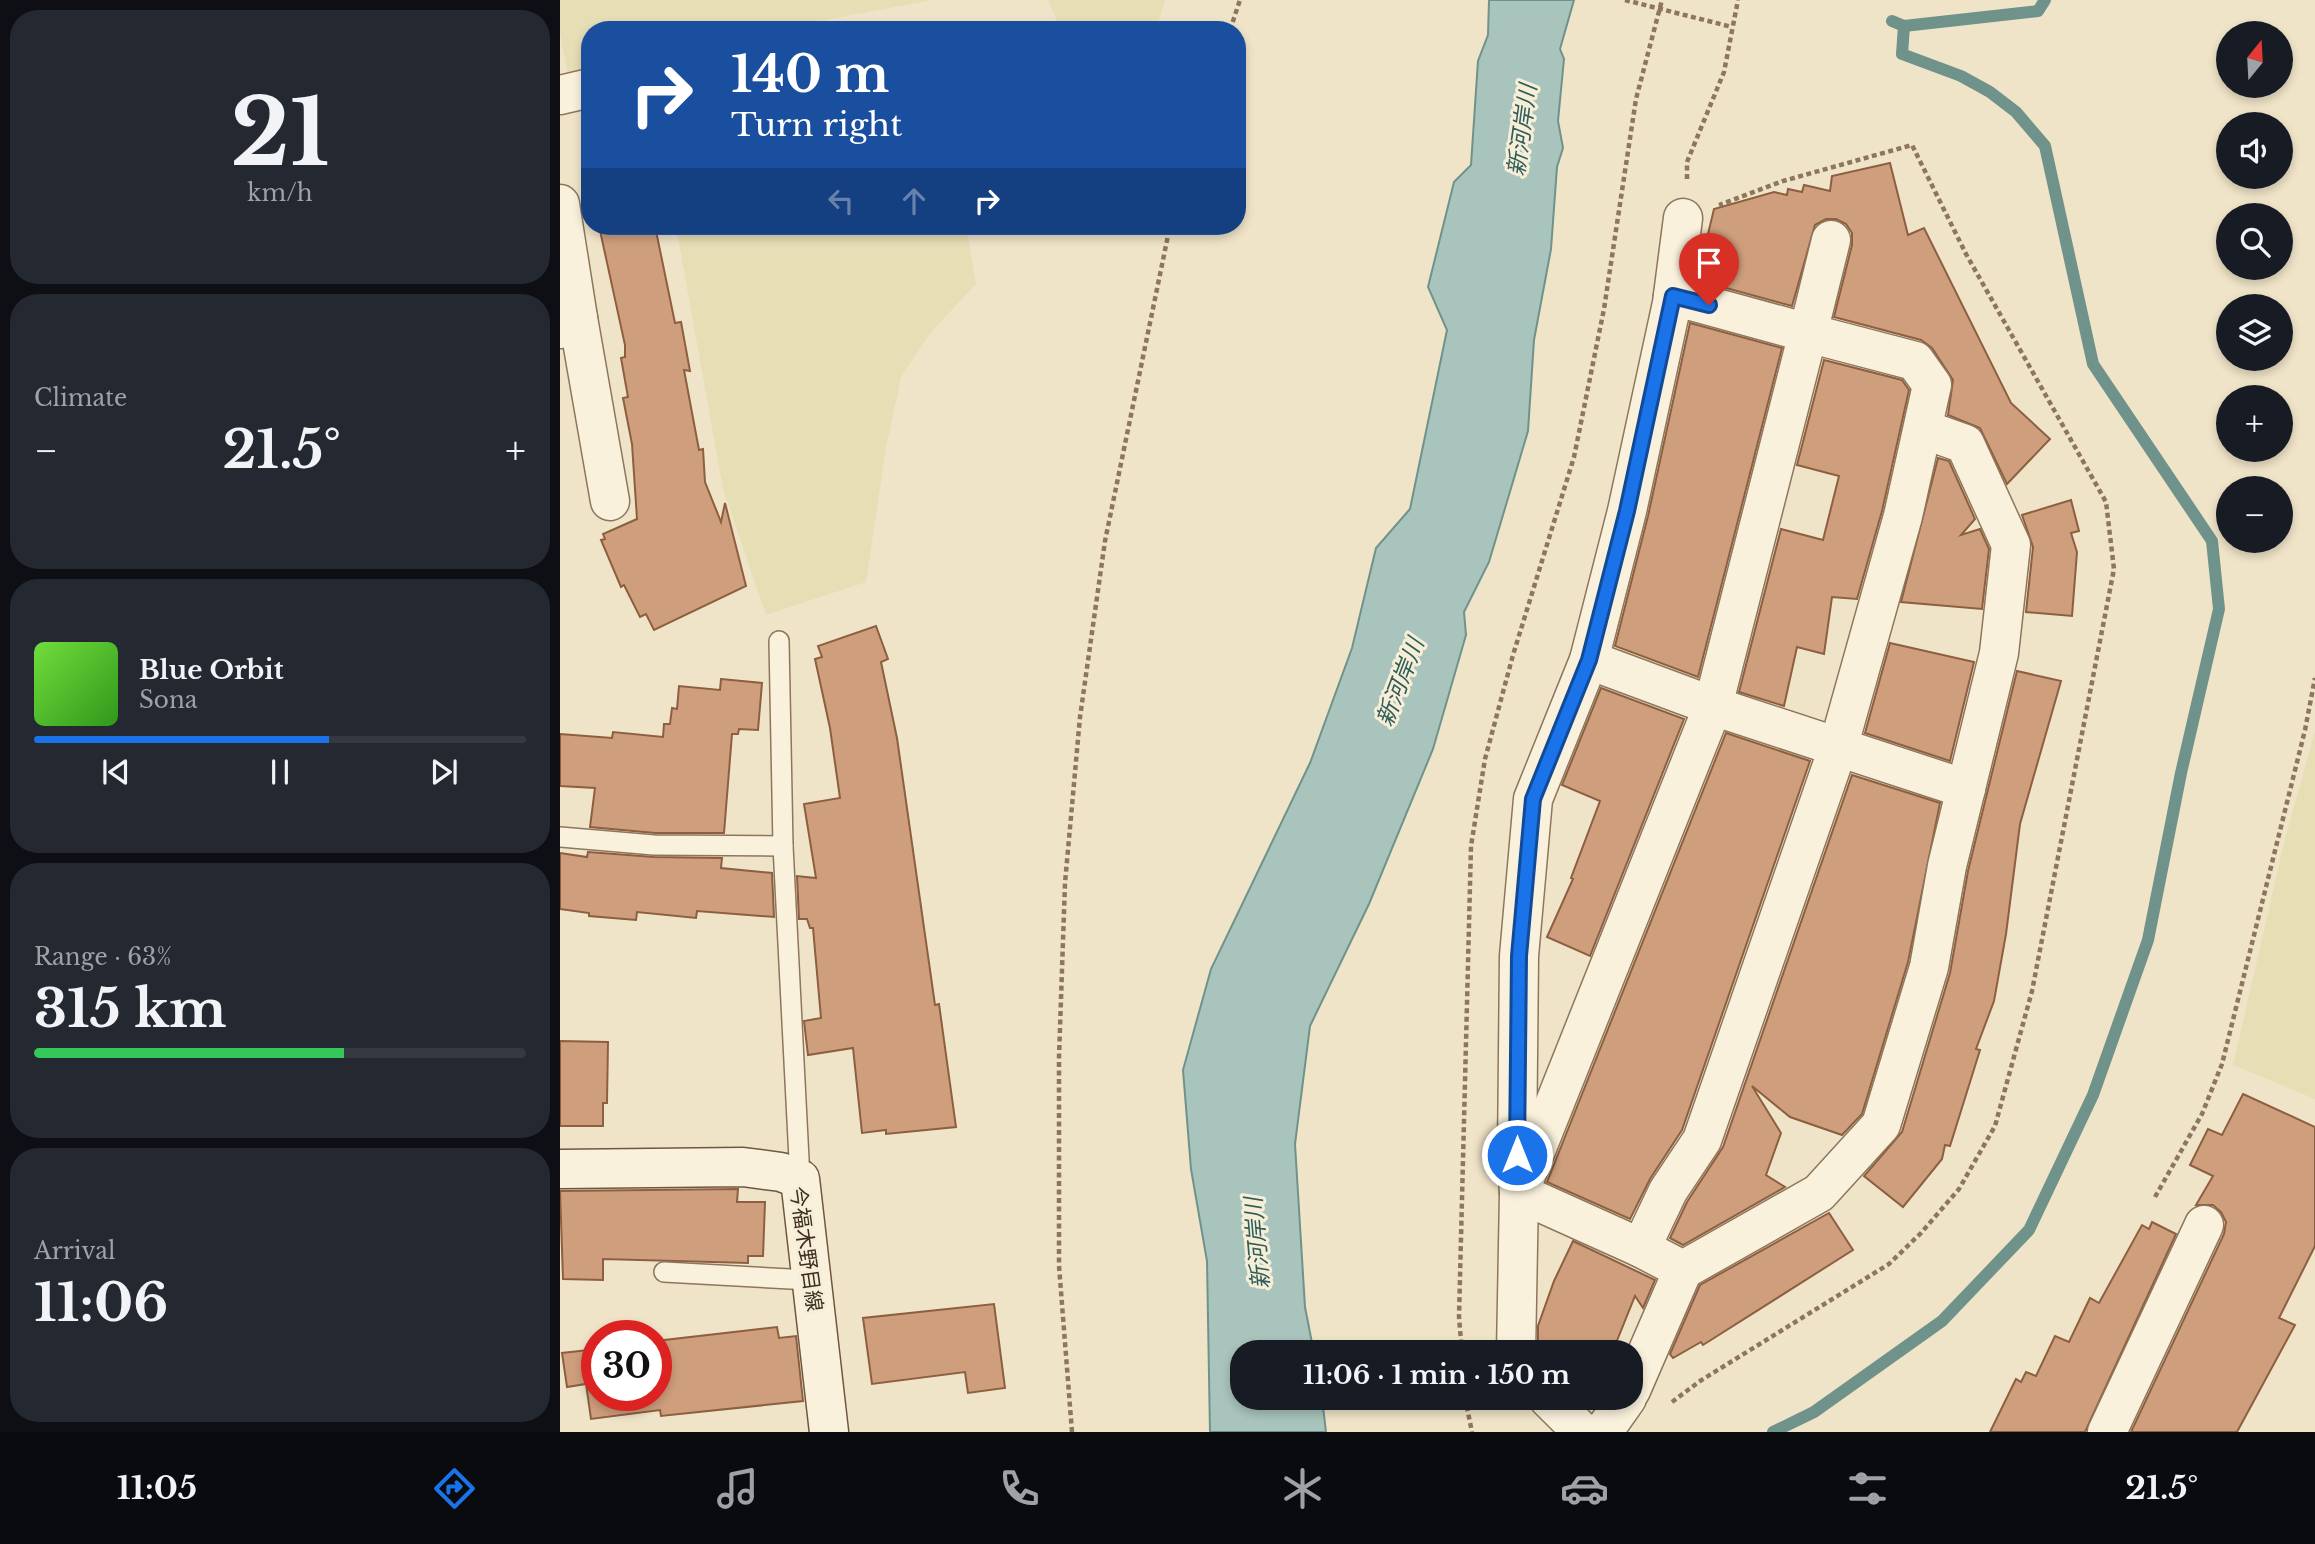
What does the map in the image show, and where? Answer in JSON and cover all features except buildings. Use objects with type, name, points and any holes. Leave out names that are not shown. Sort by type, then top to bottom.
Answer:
[{"type":"street","points":[[560,95],[581,90]]},
{"type":"street","points":[[1516,1340],[1519,956],[1533,799],[1589,660],[1627,511],[1673,296],[1686,200]]},
{"type":"street","points":[[560,204],[569,323],[610,501]]},
{"type":"street","points":[[1519,1193],[1713,706],[1831,240]]},
{"type":"street","points":[[1640,1248],[1668,1191],[1702,1140],[1838,748],[1903,516],[1932,385],[1915,361],[1673,296]]},
{"type":"street","points":[[1643,1362],[1683,1270],[1819,1193],[1881,1125],[1929,967],[1947,866],[1999,653],[2011,545],[1965,444],[1923,429]]},
{"type":"street","points":[[1589,660],[1713,706],[1966,789]]},
{"type":"street","name":"今福木野目線","points":[[560,1169],[743,1167],[780,1172],[800,1180],[809,1279],[818,1329],[829,1432]]},
{"type":"street","points":[[1519,1193],[1683,1270]]},
{"type":"street","points":[[2107,1432],[2204,1225]]},
{"type":"street","points":[[1560,1410],[1581,1432]]},
{"type":"street","points":[[1603,1432],[1619,1410]]},
{"type":"lane","points":[[779,641],[783,846],[800,1180]]},
{"type":"lane","points":[[560,837],[654,845],[783,846]]},
{"type":"lane","points":[[664,1272],[809,1279]]},
{"type":"path","points":[[1233,21],[1240,0]]},
{"type":"path","points":[[1625,0],[1732,27]]},
{"type":"path","points":[[1461,1340],[1459,1317],[1471,846],[1485,759],[1513,655],[1574,457],[1604,309],[1636,99],[1662,0]]},
{"type":"path","points":[[1686,200],[1687,162],[1724,72],[1738,0]]},
{"type":"path","points":[[1072,1432],[1059,1266],[1059,1057],[1065,883],[1080,717],[1105,541],[1168,235]]},
{"type":"path","points":[[2155,1197],[2202,1114],[2222,1064],[2305,730],[2315,678]]},
{"type":"path","points":[[1467,1410],[1472,1432]]},
{"type":"shaded area","points":[[560,0],[933,0],[819,21],[581,21],[581,74],[568,77],[560,32]]},
{"type":"shaded area","points":[[1048,0],[1165,0],[1159,21],[1057,21]]},
{"type":"shaded area","points":[[678,235],[968,235],[976,284],[931,332],[901,377],[886,448],[866,582],[766,615],[723,489]]},
{"type":"shaded area","points":[[2315,731],[2315,1099],[2233,1065],[2284,843]]},
{"type":"water","name":"新河岸川","points":[[1489,0],[1574,0],[1560,49],[1564,59],[1558,121],[1563,148],[1557,167],[1551,249],[1534,340],[1528,431],[1489,562],[1464,612],[1466,635],[1433,749],[1369,904],[1310,1026],[1295,1144],[1305,1307],[1311,1340],[1230,1340],[1230,1410],[1323,1410],[1326,1432],[1210,1432],[1207,1261],[1191,1169],[1183,1070],[1211,969],[1310,763],[1352,648],[1376,548],[1410,509],[1447,330],[1428,287],[1454,182],[1471,165],[1478,61],[1488,35]]},
{"type":"waterway","points":[[1892,21],[1904,26],[2038,11],[2045,0]]},
{"type":"waterway","points":[[1773,1432],[1814,1412],[1942,1321],[2029,1230],[2093,1095],[2148,940],[2181,773],[2219,609],[2212,541],[2093,364],[2045,146],[2016,112],[1990,92],[1961,76],[1902,54],[1904,26]]},
{"type":"route","points":[[1517,1155],[1519,956],[1533,799],[1589,660],[1627,511],[1673,296],[1709,305]]}]
